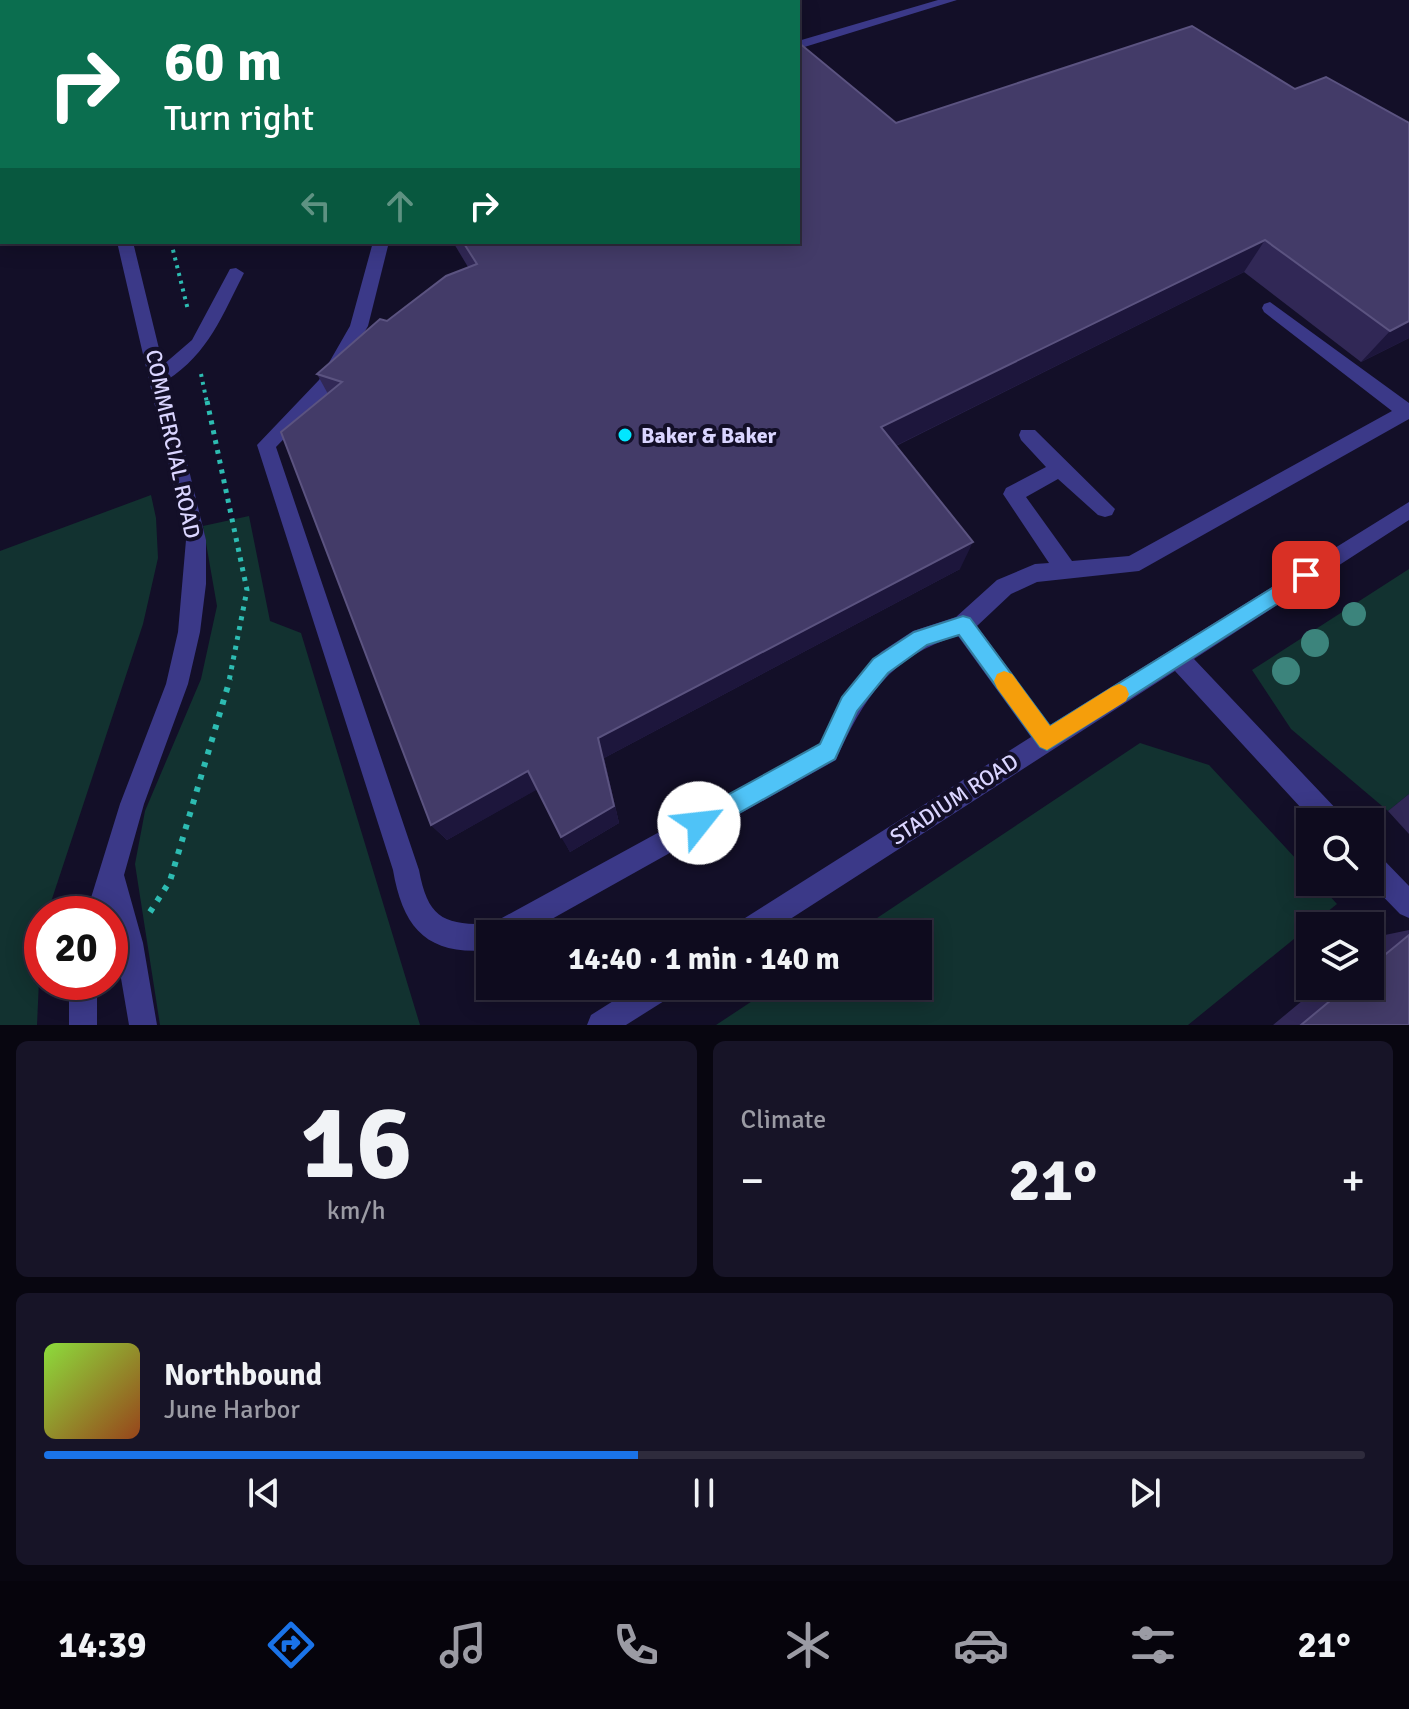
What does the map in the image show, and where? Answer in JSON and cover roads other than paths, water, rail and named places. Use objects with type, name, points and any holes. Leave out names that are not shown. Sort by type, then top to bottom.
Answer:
[{"type":"street","points":[[800,44],[951,0]]},
{"type":"street","name":"COMMERCIAL ROAD","points":[[105,896],[132,804],[177,684],[189,632],[195,584],[196,540],[126,244]]},
{"type":"street","points":[[380,244],[359,326],[325,385],[266,445],[406,870],[409,897],[422,919],[442,935],[467,941],[476,939]]},
{"type":"street","points":[[159,376],[180,366],[196,349],[215,320],[236,273]]},
{"type":"street","points":[[524,920],[828,752],[849,704],[881,666],[921,638],[963,625],[1004,587],[1035,573],[1132,565],[1408,411],[1270,308]]},
{"type":"street","points":[[1028,435],[1105,509]]},
{"type":"street","points":[[1060,469],[1013,494],[1067,571]]},
{"type":"street","name":"STADIUM ROAD","points":[[765,920],[1409,510]]},
{"type":"street","points":[[963,625],[1047,740]]},
{"type":"street","points":[[1177,657],[1318,808]]},
{"type":"street","points":[[111,876],[130,943],[143,1025]]},
{"type":"street","points":[[1384,879],[1409,905]]},
{"type":"street","points":[[83,1000],[83,1025]]},
{"type":"street","points":[[601,1025],[640,1000]]},
{"type":"place","name":"Baker & Baker","points":[[625,435]]}]
